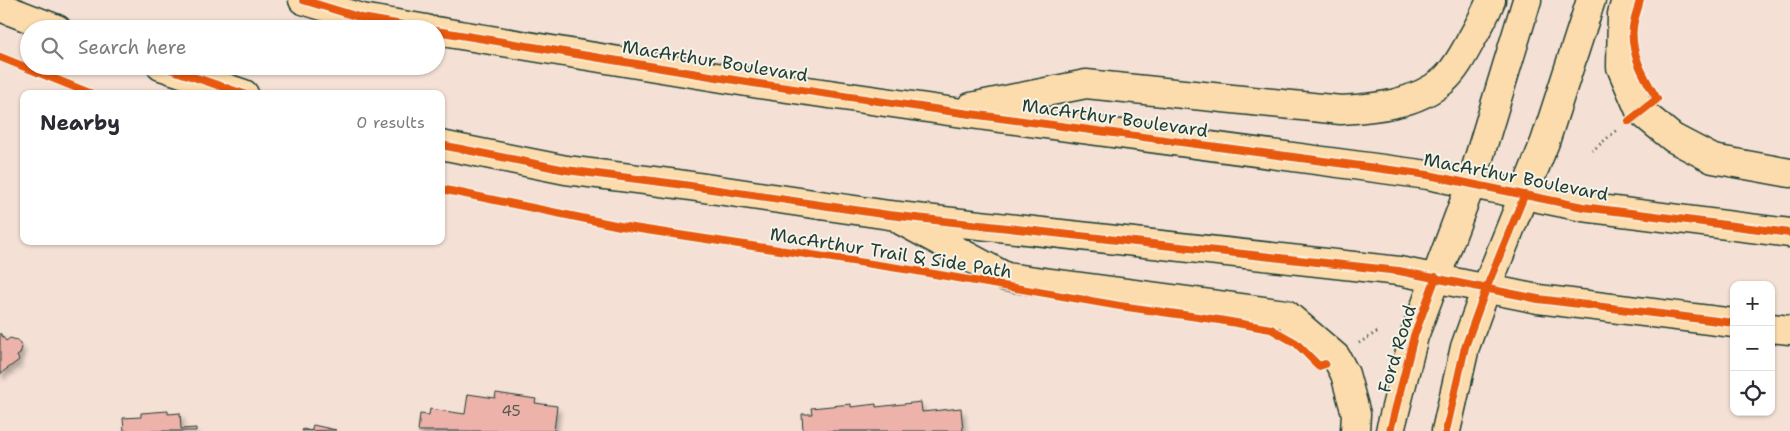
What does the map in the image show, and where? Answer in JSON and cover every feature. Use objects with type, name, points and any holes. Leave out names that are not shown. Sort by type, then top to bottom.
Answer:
[{"type":"main road","points":[[303,0],[374,20]]},
{"type":"main road","points":[[948,111],[1086,84],[1341,110],[1370,108],[1418,96],[1444,80],[1458,64],[1486,14],[1491,0]]},
{"type":"main road","name":"Ford Road","points":[[1390,431],[1414,336],[1471,184],[1527,0]]},
{"type":"main road","points":[[1446,431],[1465,346],[1545,142],[1591,0]]},
{"type":"main road","points":[[1626,0],[1622,14],[1621,67],[1634,116],[1713,159],[1790,173]]},
{"type":"main road","points":[[0,7],[34,20]]},
{"type":"main road","name":"MacArthur Boulevard","points":[[445,32],[758,84],[1418,174],[1584,208],[1790,233]]},
{"type":"main road","points":[[188,75],[232,90]]},
{"type":"main road","points":[[445,146],[566,170],[889,215],[1387,270],[1436,277],[1538,299],[1730,323]]},
{"type":"main road","points":[[889,215],[1006,277],[1286,314],[1336,357],[1345,374],[1356,414],[1355,431]]},
{"type":"main road","points":[[1775,328],[1790,330]]},
{"type":"path","points":[[1592,151],[1634,116]]},
{"type":"building","points":[[0,333],[6,341],[10,338],[17,340],[22,347],[20,354],[17,356],[19,360],[0,374]]},
{"type":"building","points":[[496,393],[536,399],[535,403],[557,406],[554,431],[418,431],[420,414],[429,415],[430,409],[465,414],[468,394],[495,398]]},
{"type":"building","points":[[921,402],[922,412],[961,408],[963,431],[803,431],[802,414],[812,414],[811,408],[851,404],[851,407],[876,404],[876,407]]},
{"type":"building","points":[[168,411],[168,414],[180,413],[181,429],[196,428],[196,431],[124,431],[123,418],[141,417],[141,413]]},
{"type":"building","points":[[313,425],[336,430],[311,431]]},
{"type":"cycle path","points":[[303,0],[374,20]]},
{"type":"cycle path","points":[[1629,121],[1657,99],[1639,65],[1634,47],[1633,27],[1640,0]]},
{"type":"cycle path","points":[[445,32],[759,84],[1428,175],[1583,207],[1790,233]]},
{"type":"cycle path","points":[[0,57],[20,65]]},
{"type":"cycle path","points":[[45,75],[82,90]]},
{"type":"cycle path","points":[[188,75],[232,90]]},
{"type":"cycle path","points":[[445,146],[566,170],[889,215],[1399,271],[1538,299],[1730,323]]},
{"type":"cycle path","name":"MacArthur Trail & Side Path","points":[[445,190],[620,226],[911,270],[1120,306],[1271,329],[1296,343],[1319,366],[1325,364]]},
{"type":"cycle path","points":[[1446,431],[1465,347],[1486,289],[1524,196]]},
{"type":"cycle path","points":[[1390,431],[1414,336],[1436,277]]}]
